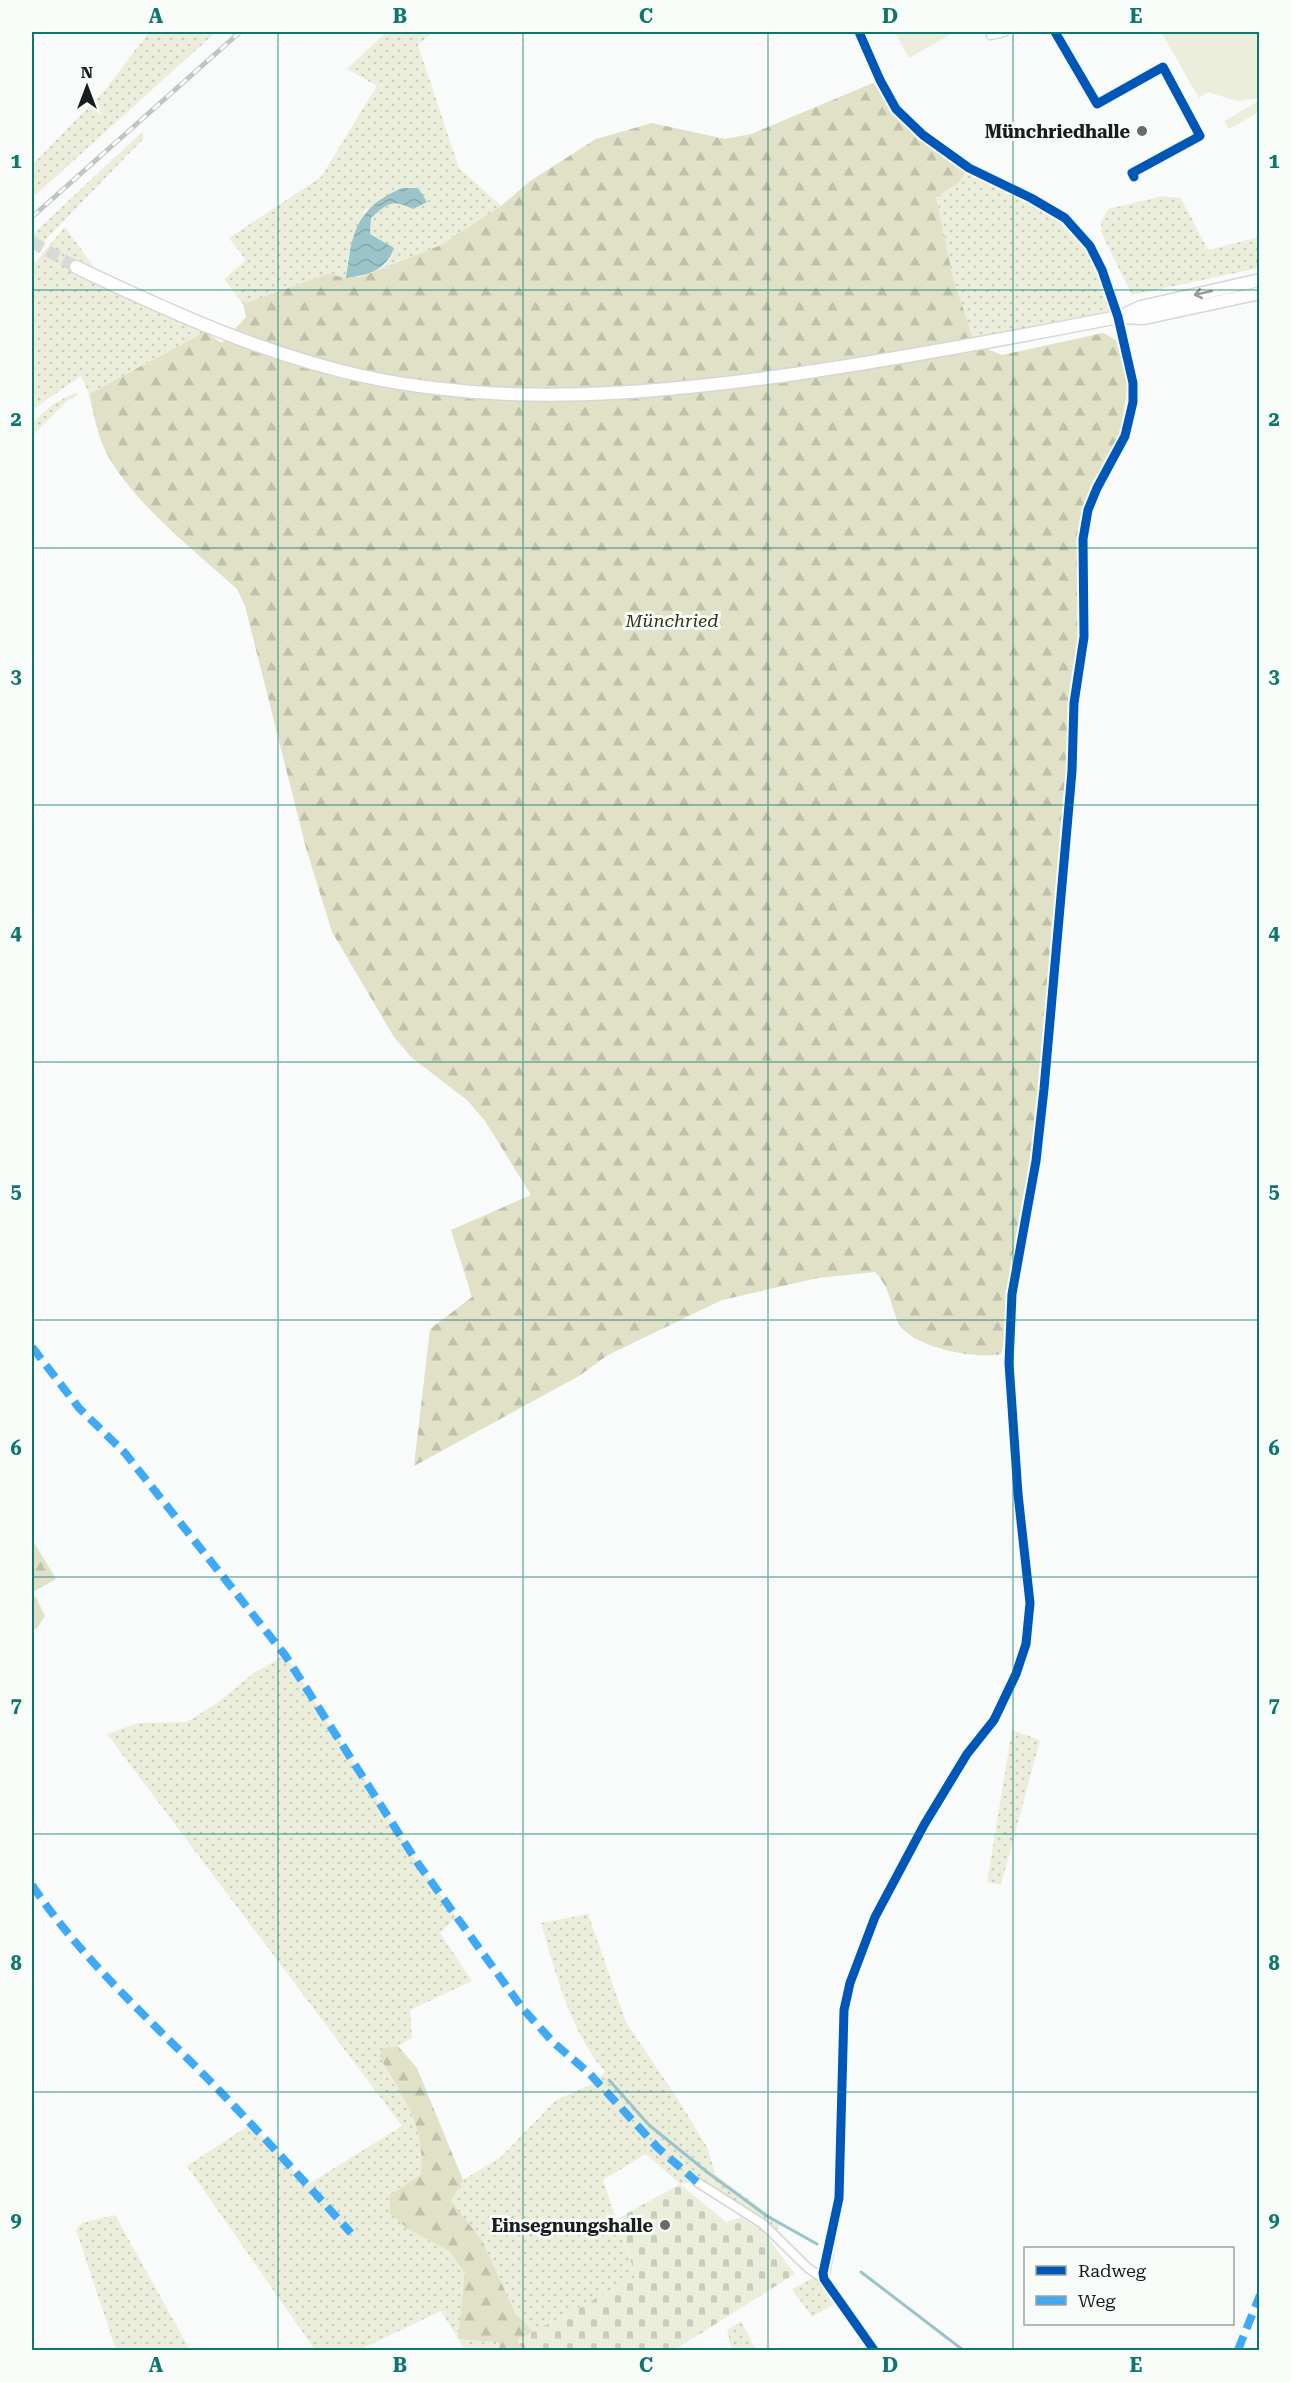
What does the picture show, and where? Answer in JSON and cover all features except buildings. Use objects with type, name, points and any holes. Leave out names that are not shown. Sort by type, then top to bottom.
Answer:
[{"type":"main road","points":[[76,267],[169,311],[279,352],[368,377],[448,390],[494,394],[629,393],[717,385],[859,364],[1118,317],[1144,318],[1260,293]]},
{"type":"main road","points":[[1118,317],[1141,307],[1260,279]]},
{"type":"street","points":[[822,2275],[839,2198],[844,2010],[850,1983],[875,1917],[924,1825],[967,1754],[994,1720],[1016,1674],[1027,1636],[1030,1603],[1018,1494],[1009,1340],[1012,1294],[1036,1161],[1044,1089],[1072,771],[1074,702],[1085,598],[1083,539],[1088,510],[1096,488],[1125,436],[1133,402],[1133,383],[1118,317],[1102,270],[1090,246],[1065,218],[1031,198],[969,168],[923,135],[897,109],[880,80],[859,32]]},
{"type":"street","points":[[991,35],[1004,32]]},
{"type":"street","points":[[1055,32],[1097,104],[1163,68],[1168,77],[1200,136],[1132,173],[1134,177]]},
{"type":"street","points":[[697,2182],[763,2224],[808,2268],[822,2275],[874,2350]]},
{"type":"green space","points":[[149,32],[216,32],[32,198],[32,165],[105,90]]},
{"type":"green space","points":[[386,32],[433,32],[418,45],[459,168],[501,206],[441,245],[380,269],[389,261],[394,248],[370,234],[371,218],[390,204],[400,204],[413,209],[418,188],[365,210],[348,257],[346,278],[328,275],[243,304],[224,279],[246,260],[229,238],[321,177],[377,86],[347,69]]},
{"type":"green space","points":[[894,32],[955,32],[909,58]]},
{"type":"green space","points":[[1161,32],[1259,32],[1259,98],[1237,101],[1208,92],[1199,98]]},
{"type":"green space","name":"Münchried","points":[[880,80],[897,109],[969,168],[958,183],[936,197],[953,278],[975,344],[1002,355],[1103,333],[1116,340],[1128,381],[1121,433],[1086,510],[1084,598],[1034,1161],[1010,1268],[1004,1344],[1001,1354],[961,1353],[929,1345],[915,1338],[898,1322],[887,1290],[875,1272],[818,1278],[722,1300],[608,1355],[579,1376],[414,1466],[430,1329],[472,1297],[451,1230],[531,1195],[485,1121],[468,1101],[411,1057],[394,1037],[332,932],[306,848],[245,606],[237,589],[162,521],[126,482],[102,443],[89,394],[205,332],[222,343],[246,317],[243,304],[328,274],[346,278],[363,276],[441,245],[501,206],[530,181],[596,139],[652,123],[725,139],[751,134]]},
{"type":"green space","points":[[1259,101],[1259,112],[1229,129],[1224,121]]},
{"type":"green space","points":[[143,131],[143,139],[32,254],[32,235]]},
{"type":"green space","points":[[969,168],[1065,218],[1090,246],[1118,317],[975,344],[953,278],[936,197],[958,183]]},
{"type":"green space","points":[[1163,196],[1181,198],[1208,250],[1259,237],[1259,268],[1132,295],[1101,232],[1101,222],[1108,209]]},
{"type":"green space","points":[[65,227],[94,267],[84,263],[76,267],[78,276],[205,332],[89,394],[81,376],[32,410],[32,266]]},
{"type":"green space","points":[[74,393],[79,395],[67,401],[32,436],[32,423],[53,404]]},
{"type":"green space","points":[[32,1539],[56,1579],[33,1592],[45,1616],[36,1629],[32,1630]]},
{"type":"green space","points":[[285,1655],[417,1862],[456,1917],[440,1933],[472,1981],[410,2010],[412,2038],[398,2046],[383,2048],[379,2056],[411,2112],[420,2142],[420,2175],[390,2195],[408,2229],[449,2251],[465,2273],[500,2350],[465,2350],[441,2311],[359,2350],[315,2350],[187,2166],[251,2124],[307,2185],[402,2126],[107,1734],[138,1723],[187,1722],[217,1703],[254,1673]]},
{"type":"green space","points":[[1012,1730],[1040,1740],[1001,1885],[987,1882]]},
{"type":"green space","points":[[588,1914],[626,2022],[708,2149],[715,2174],[783,2225],[772,2233],[697,2182],[680,2184],[646,2154],[603,2180],[636,2277],[534,2332],[515,2313],[483,2242],[450,2201],[463,2180],[501,2157],[556,2100],[590,2085],[605,2072],[582,2039],[573,2020],[541,1923]]},
{"type":"green space","points":[[398,2046],[417,2068],[463,2180],[451,2201],[483,2242],[515,2313],[534,2332],[518,2340],[522,2350],[500,2350],[498,2342],[458,2339],[465,2273],[449,2251],[408,2229],[390,2213],[390,2195],[420,2175],[421,2158],[420,2142],[411,2112],[379,2056],[383,2048]]},
{"type":"green space","points":[[680,2184],[726,2222],[741,2217],[763,2231],[795,2274],[674,2350],[522,2350],[518,2340],[636,2277],[617,2219]]},
{"type":"green space","points":[[115,2215],[190,2350],[116,2350],[76,2230],[82,2223]]},
{"type":"green space","points":[[815,2277],[824,2286],[834,2304],[812,2317],[792,2289]]},
{"type":"green space","points":[[741,2321],[756,2350],[732,2350],[727,2330]]},
{"type":"water","points":[[402,188],[418,188],[427,202],[413,209],[400,204],[390,204],[371,218],[370,234],[394,248],[391,256],[375,270],[346,278],[351,247],[359,223],[375,204]]},
{"type":"waterway","points":[[609,2080],[649,2125],[707,2172],[767,2216],[817,2244]]},
{"type":"waterway","points":[[861,2272],[963,2350]]},
{"type":"tunnel","points":[[32,242],[76,267]]},
{"type":"railway","points":[[32,217],[240,32]]},
{"type":"marked path","points":[[32,1347],[79,1408],[125,1453],[285,1655],[417,1862],[523,2009],[554,2043],[589,2073],[658,2148],[697,2182]]},
{"type":"marked path","points":[[32,1885],[92,1961],[205,2076],[351,2233]]},
{"type":"marked path","points":[[1238,2350],[1260,2295]]},
{"type":"cycle path","points":[[859,32],[880,80],[896,109],[923,135],[969,168],[1031,198],[1065,218],[1090,246],[1102,270],[1118,317],[1133,383],[1133,402],[1125,436],[1088,510],[1083,539],[1084,637],[1074,703],[1072,771],[1044,1089],[1036,1161],[1012,1294],[1009,1363],[1018,1494],[1030,1603],[1026,1644],[1016,1674],[994,1720],[967,1754],[924,1825],[875,1917],[850,1983],[844,2010],[839,2198],[823,2273],[824,2279],[874,2350]]},
{"type":"cycle path","points":[[1055,32],[1097,104],[1163,67],[1200,136],[1132,173],[1134,177]]},
{"type":"place","name":"Münchriedhalle","points":[[1142,131]]},
{"type":"place","name":"Einsegnungshalle","points":[[665,2225]]}]
